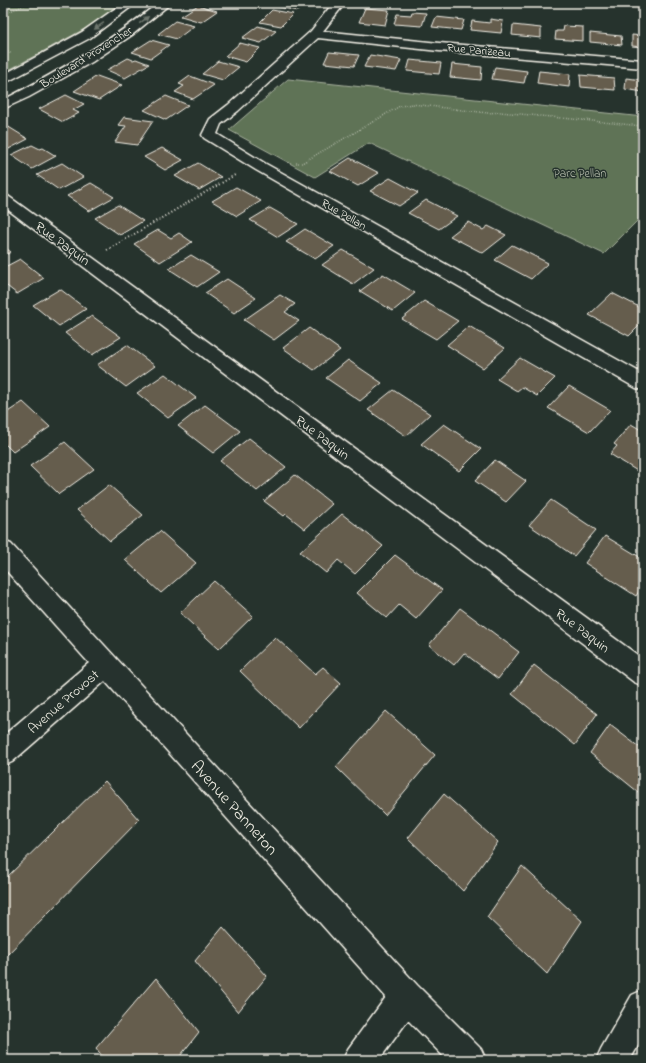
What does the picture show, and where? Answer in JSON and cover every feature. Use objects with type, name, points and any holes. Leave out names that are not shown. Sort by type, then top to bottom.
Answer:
[{"type":"street","name":"Boulevard Provencher","points":[[3,80],[86,35],[130,3]]},
{"type":"street","name":"Boulevard Provencher","points":[[3,105],[50,81],[113,43],[165,3]]},
{"type":"street","name":"Rue Pellan","points":[[339,3],[315,34],[233,108],[215,122],[209,135],[261,167],[643,383]]},
{"type":"street","name":"Rue Parizeau","points":[[315,34],[439,47],[643,64]]},
{"type":"street","name":"Rue Paquin","points":[[3,199],[643,674]]},
{"type":"street","name":"Avenue Panneton","points":[[3,551],[406,996],[470,1060]]},
{"type":"street","name":"Avenue Provost","points":[[3,753],[106,664]]},
{"type":"street","points":[[359,1060],[406,996]]},
{"type":"street","points":[[612,1060],[643,1006]]},
{"type":"path","points":[[3,14],[30,3]]},
{"type":"path","points":[[87,261],[243,170],[302,163],[400,106],[412,104],[488,113],[500,112],[643,126]]},
{"type":"green space","points":[[3,3],[122,3],[127,6],[3,73]]},
{"type":"green space","name":"Parc Pellan","points":[[288,79],[643,117],[643,215],[604,254],[369,143],[315,177],[229,130]]},
{"type":"building","points":[[279,3],[308,3],[297,11],[275,6]]},
{"type":"building","points":[[610,3],[639,3],[639,8],[610,6]]},
{"type":"building","points":[[198,5],[217,11],[201,22],[181,16]]},
{"type":"building","points":[[365,8],[389,10],[385,25],[359,22]]},
{"type":"building","points":[[272,10],[293,14],[281,26],[260,22]]},
{"type":"building","points":[[412,12],[426,13],[422,26],[394,24],[397,14],[411,15]]},
{"type":"building","points":[[436,17],[464,20],[461,30],[432,27]]},
{"type":"building","points":[[490,19],[503,21],[501,33],[470,30],[472,21],[490,23]]},
{"type":"building","points":[[175,21],[194,26],[177,39],[158,34]]},
{"type":"building","points":[[513,25],[541,28],[541,38],[512,35]]},
{"type":"building","points":[[258,26],[276,31],[261,43],[242,38]]},
{"type":"building","points":[[564,26],[583,27],[583,41],[555,39],[556,31],[563,31]]},
{"type":"building","points":[[590,33],[621,36],[622,45],[590,42]]},
{"type":"building","points":[[632,35],[643,36],[643,47],[632,46]]},
{"type":"building","points":[[151,40],[169,45],[151,58],[132,52]]},
{"type":"building","points":[[240,43],[260,48],[246,62],[225,56]]},
{"type":"building","points":[[329,52],[359,55],[354,66],[324,63]]},
{"type":"building","points":[[370,55],[401,60],[396,71],[364,67]]},
{"type":"building","points":[[128,58],[133,60],[136,59],[149,64],[125,78],[107,70]]},
{"type":"building","points":[[410,60],[441,63],[439,74],[407,71]]},
{"type":"building","points":[[218,61],[239,67],[223,80],[202,74]]},
{"type":"building","points":[[452,64],[482,67],[481,80],[450,77]]},
{"type":"building","points":[[495,67],[527,71],[524,83],[492,79]]},
{"type":"building","points":[[539,71],[570,74],[569,87],[537,83]]},
{"type":"building","points":[[580,75],[614,78],[615,90],[581,87]]},
{"type":"building","points":[[97,76],[122,85],[99,100],[74,91]]},
{"type":"building","points":[[190,76],[214,85],[193,99],[175,92],[184,86],[179,84]]},
{"type":"building","points":[[626,78],[643,80],[643,92],[625,89]]},
{"type":"building","points":[[66,95],[84,104],[73,110],[79,113],[63,122],[39,109]]},
{"type":"building","points":[[166,96],[188,105],[166,120],[144,110]]},
{"type":"building","points":[[124,117],[153,121],[137,145],[115,142],[126,126],[118,125]]},
{"type":"building","points":[[7,126],[28,139],[3,152],[3,128]]},
{"type":"building","points":[[32,145],[40,149],[43,148],[56,156],[32,169],[11,155]]},
{"type":"building","points":[[162,148],[183,160],[165,170],[144,157]]},
{"type":"building","points":[[350,158],[379,173],[358,186],[330,171]]},
{"type":"building","points":[[62,163],[83,177],[59,190],[37,175]]},
{"type":"building","points":[[198,163],[221,177],[199,190],[175,176]]},
{"type":"building","points":[[390,178],[418,193],[399,206],[370,191]]},
{"type":"building","points":[[91,183],[114,197],[89,211],[67,196]]},
{"type":"building","points":[[236,187],[261,201],[237,216],[212,201]]},
{"type":"building","points":[[426,200],[457,216],[439,229],[408,213]]},
{"type":"building","points":[[118,205],[143,221],[120,235],[95,218]]},
{"type":"building","points":[[270,208],[298,224],[278,237],[250,220]]},
{"type":"building","points":[[468,222],[483,230],[488,226],[506,235],[483,253],[450,236]]},
{"type":"building","points":[[305,229],[334,246],[315,259],[286,242]]},
{"type":"building","points":[[158,230],[171,238],[179,233],[192,242],[160,262],[134,244]]},
{"type":"building","points":[[512,245],[548,263],[531,279],[495,260]]},
{"type":"building","points":[[3,246],[11,252],[3,256]]},
{"type":"building","points":[[343,250],[374,268],[353,284],[322,265]]},
{"type":"building","points":[[191,255],[219,272],[197,287],[169,269]]},
{"type":"building","points":[[20,259],[44,278],[17,294],[3,283],[3,268]]},
{"type":"building","points":[[383,274],[415,293],[393,311],[360,291]]},
{"type":"building","points":[[227,279],[256,298],[234,313],[205,293]]},
{"type":"building","points":[[60,289],[86,309],[59,326],[33,305]]},
{"type":"building","points":[[612,293],[643,309],[643,322],[629,336],[589,315]]},
{"type":"building","points":[[280,295],[295,304],[285,312],[299,321],[274,340],[244,320]]},
{"type":"building","points":[[424,301],[458,321],[436,339],[402,319]]},
{"type":"building","points":[[92,316],[121,337],[92,355],[65,333]]},
{"type":"building","points":[[469,326],[505,348],[483,368],[447,345]]},
{"type":"building","points":[[309,328],[340,350],[314,370],[283,348]]},
{"type":"building","points":[[127,345],[155,366],[126,387],[97,365]]},
{"type":"building","points":[[520,358],[555,378],[537,396],[522,387],[517,391],[497,379]]},
{"type":"building","points":[[348,360],[382,383],[360,401],[326,378]]},
{"type":"building","points":[[165,374],[196,398],[168,418],[137,393]]},
{"type":"building","points":[[569,386],[610,410],[589,432],[548,408]]},
{"type":"building","points":[[393,390],[430,414],[406,436],[368,410]]},
{"type":"building","points":[[23,402],[50,427],[13,452],[3,442],[3,415]]},
{"type":"building","points":[[205,405],[240,431],[213,453],[178,426]]},
{"type":"building","points":[[444,424],[481,449],[459,471],[421,444]]},
{"type":"building","points":[[631,424],[643,431],[642,474],[610,454],[617,446],[614,444]]},
{"type":"building","points":[[249,438],[286,467],[257,491],[220,461]]},
{"type":"building","points":[[65,442],[94,469],[59,494],[30,466]]},
{"type":"building","points":[[495,460],[526,481],[506,502],[475,481]]},
{"type":"building","points":[[295,475],[332,504],[305,529],[286,514],[284,516],[264,501]]},
{"type":"building","points":[[109,485],[143,515],[110,541],[77,510]]},
{"type":"building","points":[[551,500],[596,530],[574,556],[529,525]]},
{"type":"building","points":[[342,514],[383,546],[355,574],[338,560],[326,573],[300,552]]},
{"type":"building","points":[[160,531],[196,563],[161,593],[125,560]]},
{"type":"building","points":[[605,536],[643,559],[643,585],[636,596],[585,563]]},
{"type":"building","points":[[395,555],[442,590],[416,619],[399,605],[387,618],[357,593]]},
{"type":"building","points":[[214,581],[253,616],[219,649],[180,613]]},
{"type":"building","points":[[460,608],[519,652],[498,679],[464,653],[454,665],[429,645]]},
{"type":"building","points":[[275,637],[315,674],[323,667],[341,683],[299,728],[240,671]]},
{"type":"building","points":[[534,665],[597,714],[575,745],[512,694]]},
{"type":"building","points":[[386,711],[435,755],[385,815],[336,767]]},
{"type":"building","points":[[610,725],[643,750],[643,796],[590,753]]},
{"type":"building","points":[[105,781],[139,820],[3,959],[3,881]]},
{"type":"building","points":[[444,794],[498,842],[463,891],[408,838]]},
{"type":"building","points":[[522,866],[582,921],[547,974],[487,917]]},
{"type":"building","points":[[223,927],[267,976],[238,1012],[195,961]]},
{"type":"building","points":[[156,978],[199,1032],[177,1060],[105,1060],[96,1048]]}]
